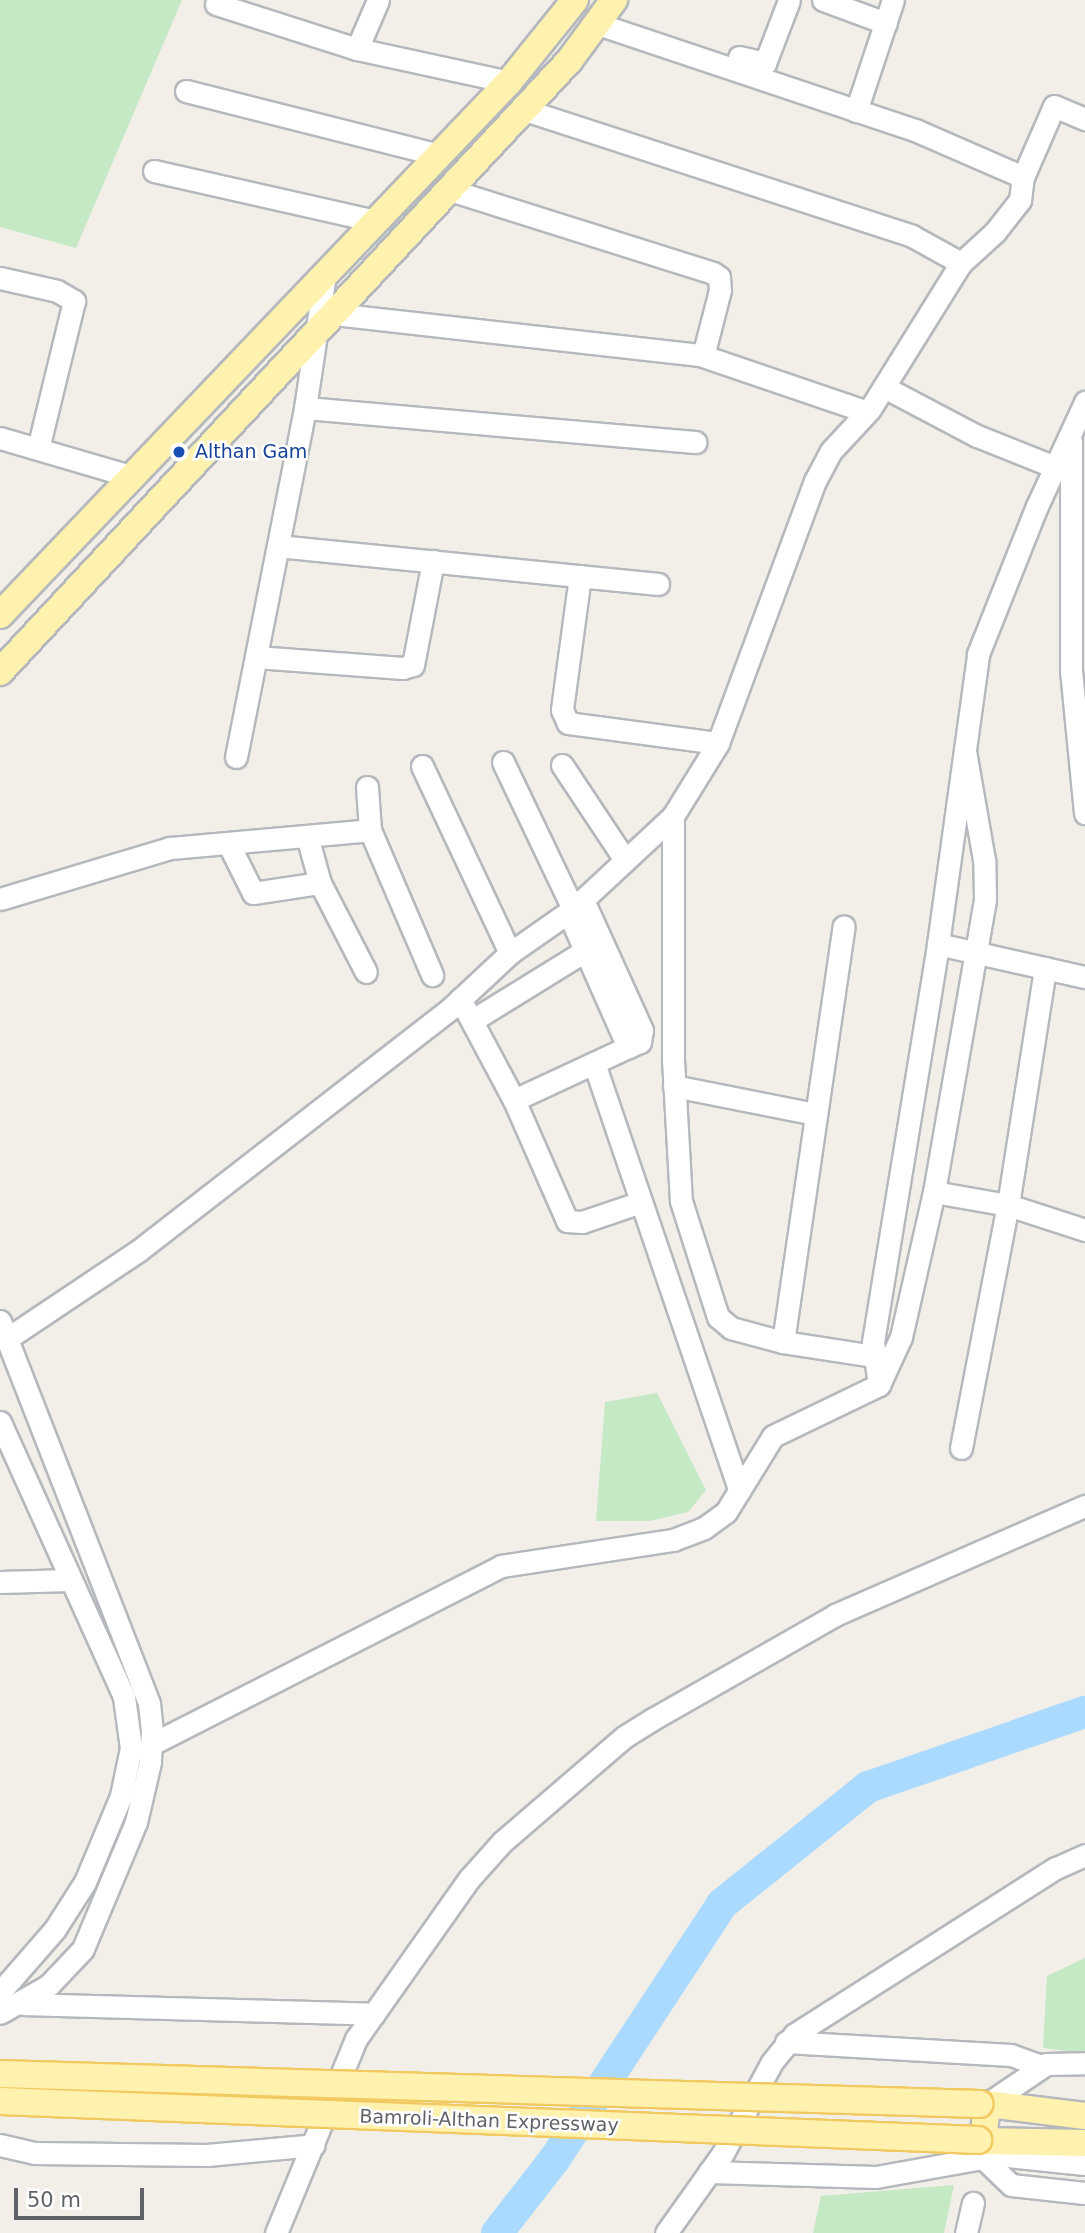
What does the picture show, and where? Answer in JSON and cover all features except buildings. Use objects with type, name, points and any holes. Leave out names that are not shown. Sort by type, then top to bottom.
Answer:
[{"type":"main road","points":[[0,615],[509,82],[575,0]]},
{"type":"main road","points":[[0,672],[524,110],[598,24],[614,0]]},
{"type":"main road","points":[[0,2074],[984,2104],[1085,2104]]},
{"type":"main road","name":"Bamroli-Althan Expressway","points":[[0,2101],[985,2148]]},
{"type":"main road","points":[[984,2104],[1085,2116]]},
{"type":"main road","points":[[984,2104],[985,2148]]},
{"type":"main road","points":[[985,2148],[1085,2143]]},
{"type":"main road","points":[[985,2148],[1085,2153]]},
{"type":"street","points":[[357,49],[379,0]]},
{"type":"street","points":[[689,40],[765,64],[789,0]]},
{"type":"street","points":[[823,0],[886,23]]},
{"type":"street","points":[[856,111],[893,0]]},
{"type":"street","points":[[216,5],[357,49],[509,82]]},
{"type":"street","points":[[598,24],[932,137],[1023,177]]},
{"type":"street","points":[[186,91],[439,155]]},
{"type":"street","points":[[0,2012],[23,2004],[49,1985],[83,1949],[100,1917],[136,1822],[152,1744],[149,1703],[4,1330],[138,1251],[460,999],[510,953],[575,907],[673,816],[718,744],[815,481],[831,451],[867,412],[961,263],[1020,200],[1023,177],[1054,106],[1085,119]]},
{"type":"street","points":[[524,110],[912,236],[961,263]]},
{"type":"street","points":[[154,171],[375,221]]},
{"type":"street","points":[[450,190],[713,273],[719,277],[720,290],[703,356]]},
{"type":"street","points":[[236,757],[305,408],[325,323],[325,274]]},
{"type":"street","points":[[0,278],[57,291],[74,301],[38,449]]},
{"type":"street","points":[[325,323],[703,356],[867,412]]},
{"type":"street","points":[[884,387],[977,436],[1055,467]]},
{"type":"street","points":[[879,1385],[873,1356],[938,944],[978,654],[1055,467],[1085,402]]},
{"type":"street","points":[[305,408],[696,442]]},
{"type":"street","points":[[1071,432],[1071,670],[1085,813]]},
{"type":"street","points":[[0,438],[130,476]]},
{"type":"street","points":[[278,546],[658,584]]},
{"type":"street","points":[[256,657],[402,668],[413,666],[433,561]]},
{"type":"street","points":[[580,576],[562,710],[568,723],[718,744]]},
{"type":"street","points":[[152,1744],[488,1572],[517,1562],[689,1536],[726,1512],[772,1436],[879,1385],[901,1337],[934,1192],[986,880],[965,751]]},
{"type":"street","points":[[503,762],[593,945],[642,1030],[640,1042],[514,1100]]},
{"type":"street","points":[[562,765],[625,860]]},
{"type":"street","points":[[422,766],[510,953]]},
{"type":"street","points":[[367,788],[370,830],[432,975]]},
{"type":"street","points":[[673,816],[674,1086],[681,1201],[718,1317],[731,1328],[783,1342],[873,1356]]},
{"type":"street","points":[[0,899],[170,848],[370,830]]},
{"type":"street","points":[[307,836],[320,883],[366,972]]},
{"type":"street","points":[[228,843],[253,893],[320,883]]},
{"type":"street","points":[[783,1342],[844,926]]},
{"type":"street","points":[[938,944],[1085,977]]},
{"type":"street","points":[[473,1020],[593,945]]},
{"type":"street","points":[[961,1448],[1008,1205],[1045,968]]},
{"type":"street","points":[[460,999],[514,1100],[567,1221],[582,1222],[641,1202]]},
{"type":"street","points":[[594,1063],[739,1490]]},
{"type":"street","points":[[674,1086],[816,1114]]},
{"type":"street","points":[[934,1192],[1008,1205],[1085,1230]]},
{"type":"street","points":[[0,1422],[124,1697],[131,1748],[121,1796],[85,1882],[55,1929],[0,1992]]},
{"type":"street","points":[[276,2233],[314,2145],[349,2052],[470,1879],[502,1842],[640,1726],[835,1615],[1085,1506]]},
{"type":"street","points":[[0,1581],[71,1580]]},
{"type":"street","points":[[666,2233],[709,2172],[786,2042],[855,1994],[1056,1868],[1085,1855]]},
{"type":"street","points":[[23,2004],[374,2014]]},
{"type":"street","points":[[786,2042],[1011,2055],[1042,2066],[1085,2063]]},
{"type":"street","points":[[984,2104],[1042,2066]]},
{"type":"street","points":[[0,2145],[34,2153],[194,2154],[314,2145]]},
{"type":"street","points":[[709,2172],[876,2177],[985,2148],[1085,2164]]},
{"type":"street","points":[[985,2148],[1011,2185],[1085,2193]]},
{"type":"street","points":[[966,2233],[973,2203]]},
{"type":"green space","points":[[0,0],[182,0],[76,248],[0,227]]},
{"type":"green space","points":[[657,1393],[706,1490],[688,1512],[649,1521],[596,1521],[605,1402]]},
{"type":"green space","points":[[1085,1958],[1085,2053],[1043,2048],[1047,1976]]},
{"type":"green space","points":[[954,2185],[944,2233],[813,2233],[821,2196]]},
{"type":"waterway","points":[[497,2233],[554,2160],[722,1904],[868,1787],[1085,1712]]},
{"type":"place","name":"Althan Gam","points":[[179,452]]}]
